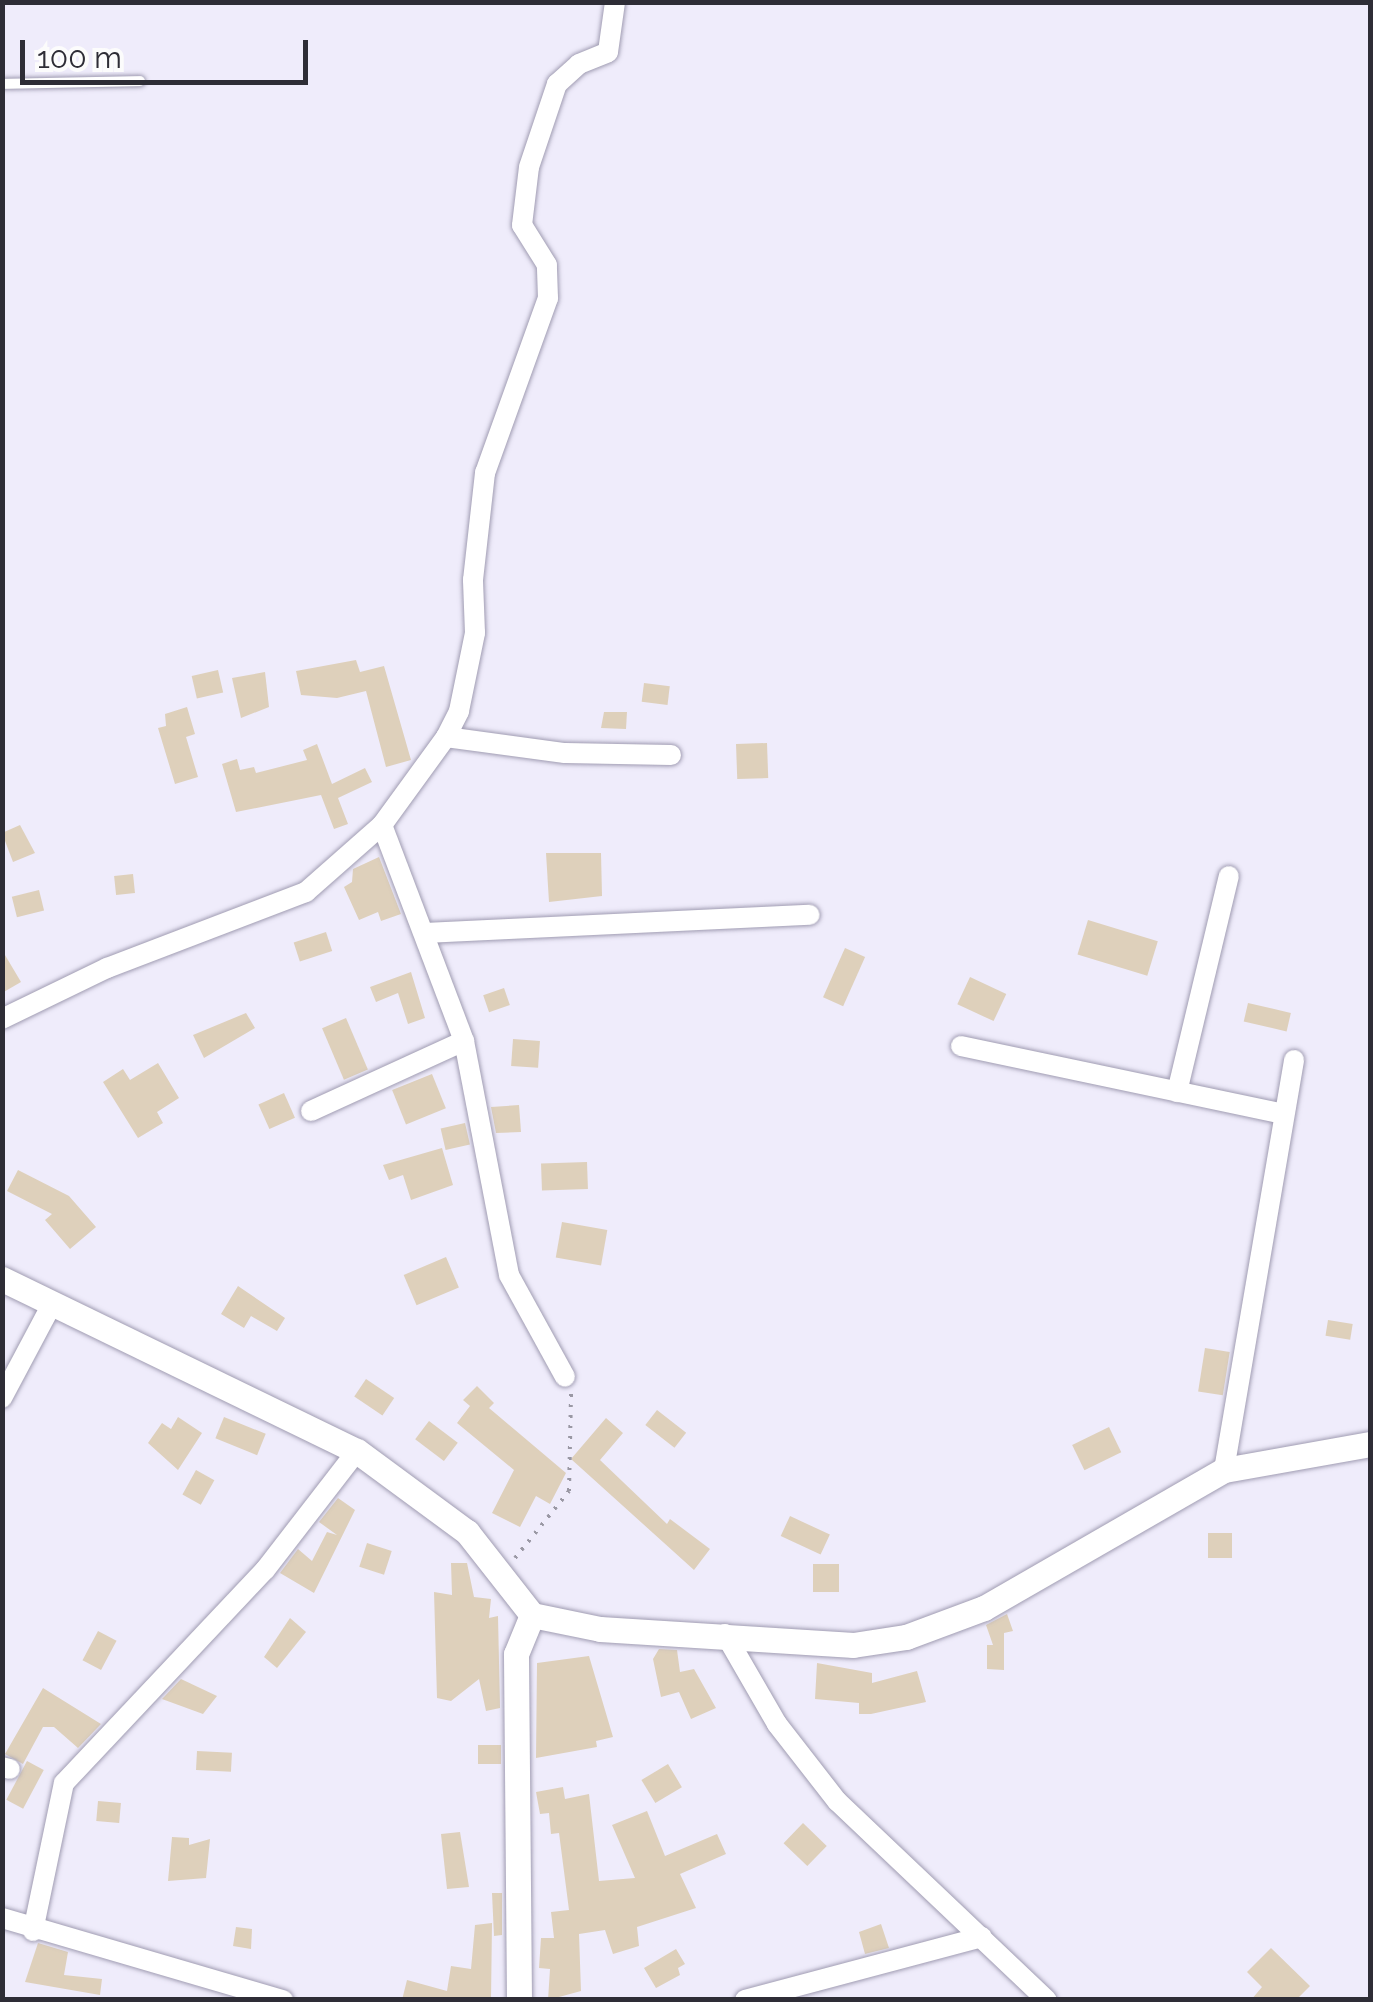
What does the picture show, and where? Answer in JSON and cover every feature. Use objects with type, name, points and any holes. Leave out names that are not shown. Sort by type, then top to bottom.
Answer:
[{"type":"street","points":[[2,1019],[106,968],[287,903],[382,825],[446,736],[460,711],[475,632],[473,580],[485,473],[548,298],[547,265],[522,225],[529,167],[558,84],[578,64],[608,52],[615,2]]},
{"type":"street","points":[[446,736],[565,753],[671,754]]},
{"type":"street","points":[[382,825],[464,1041],[509,1276],[566,1377]]},
{"type":"street","points":[[1177,1092],[1229,876]]},
{"type":"street","points":[[424,933],[810,916]]},
{"type":"street","points":[[311,1111],[464,1041]]},
{"type":"street","points":[[961,1046],[1283,1114]]},
{"type":"street","points":[[1224,1470],[1294,1060]]},
{"type":"street","points":[[2,1279],[357,1451],[467,1532],[532,1615],[600,1630],[725,1634],[854,1645],[906,1637],[984,1608],[1224,1470],[1370,1444]]},
{"type":"street","points":[[2,1398],[52,1304]]},
{"type":"street","points":[[33,1931],[64,1782],[264,1570],[357,1451]]},
{"type":"street","points":[[519,2000],[516,1654],[532,1615]]},
{"type":"street","points":[[725,1634],[778,1724],[837,1800],[1046,2000]]},
{"type":"street","points":[[2,1918],[33,1931],[223,1977],[284,2000]]},
{"type":"street","points":[[745,2000],[982,1936]]},
{"type":"lane","points":[[2,84],[140,82]]},
{"type":"path","points":[[501,1572],[556,1515],[569,1491],[573,1398],[566,1377]]},
{"type":"building","points":[[356,660],[360,672],[384,666],[411,760],[386,767],[366,691],[337,698],[301,695],[296,671]]},
{"type":"building","points":[[218,670],[223,692],[197,698],[192,676]]},
{"type":"building","points":[[265,672],[269,707],[241,718],[232,678]]},
{"type":"building","points":[[644,683],[670,686],[667,705],[642,702]]},
{"type":"building","points":[[187,707],[195,734],[186,737],[198,777],[175,784],[158,728],[166,726],[165,714]]},
{"type":"building","points":[[604,712],[627,712],[626,729],[601,728]]},
{"type":"building","points":[[767,743],[768,778],[737,779],[736,744]]},
{"type":"building","points":[[317,744],[332,784],[365,768],[372,782],[338,798],[348,824],[334,829],[321,795],[236,812],[222,764],[237,759],[240,770],[254,767],[256,773],[307,760],[303,750]]},
{"type":"building","points":[[20,825],[35,853],[13,862],[2,833]]},
{"type":"building","points":[[546,853],[601,853],[602,896],[549,902]]},
{"type":"building","points":[[379,857],[401,914],[381,921],[378,912],[359,920],[344,887],[352,882],[353,869]]},
{"type":"building","points":[[133,874],[135,893],[116,895],[114,876]]},
{"type":"building","points":[[39,890],[44,910],[17,917],[12,897]]},
{"type":"building","points":[[1088,920],[1158,941],[1147,976],[1077,954]]},
{"type":"building","points":[[326,932],[332,951],[300,962],[294,943]]},
{"type":"building","points":[[845,948],[865,957],[843,1006],[823,997]]},
{"type":"building","points":[[2,950],[21,982],[2,993]]},
{"type":"building","points":[[411,972],[425,1018],[408,1024],[398,993],[376,1002],[370,987]]},
{"type":"building","points":[[970,977],[1006,994],[994,1021],[957,1004]]},
{"type":"building","points":[[504,988],[510,1005],[489,1012],[483,995]]},
{"type":"building","points":[[1248,1003],[1291,1013],[1287,1031],[1244,1022]]},
{"type":"building","points":[[246,1013],[255,1028],[204,1058],[193,1035]]},
{"type":"building","points":[[346,1018],[368,1070],[344,1080],[322,1028]]},
{"type":"building","points":[[513,1039],[540,1041],[538,1068],[511,1066]]},
{"type":"building","points":[[158,1063],[179,1098],[157,1112],[163,1123],[138,1138],[103,1082],[123,1069],[130,1080]]},
{"type":"building","points":[[432,1074],[446,1108],[406,1124],[392,1090]]},
{"type":"building","points":[[284,1093],[295,1118],[269,1129],[258,1104]]},
{"type":"building","points":[[519,1105],[521,1132],[496,1133],[491,1107]]},
{"type":"building","points":[[465,1123],[470,1144],[446,1150],[441,1129]]},
{"type":"building","points":[[442,1148],[453,1185],[411,1200],[403,1175],[389,1180],[383,1165]]},
{"type":"building","points":[[587,1162],[588,1189],[542,1191],[541,1164]]},
{"type":"building","points":[[18,1170],[69,1196],[96,1227],[70,1249],[45,1220],[52,1214],[7,1191]]},
{"type":"building","points":[[562,1222],[607,1230],[601,1265],[556,1257]]},
{"type":"building","points":[[446,1257],[459,1287],[417,1305],[404,1275]]},
{"type":"building","points":[[238,1286],[285,1318],[277,1331],[251,1316],[244,1328],[221,1314]]},
{"type":"building","points":[[1328,1320],[1353,1324],[1350,1340],[1325,1336]]},
{"type":"building","points":[[1205,1348],[1230,1352],[1223,1395],[1198,1391]]},
{"type":"building","points":[[366,1379],[394,1398],[382,1415],[354,1396]]},
{"type":"building","points":[[477,1386],[494,1403],[489,1408],[566,1473],[550,1504],[536,1496],[520,1527],[492,1513],[514,1470],[457,1423],[470,1406],[463,1400]]},
{"type":"building","points":[[657,1410],[686,1433],[674,1448],[645,1425]]},
{"type":"building","points":[[178,1417],[202,1433],[178,1470],[148,1443],[162,1423],[171,1429]]},
{"type":"building","points":[[224,1417],[266,1434],[257,1455],[215,1438]]},
{"type":"building","points":[[606,1418],[623,1433],[600,1460],[667,1524],[670,1519],[710,1549],[694,1570],[571,1459]]},
{"type":"building","points":[[429,1421],[458,1443],[444,1461],[415,1439]]},
{"type":"building","points":[[1109,1427],[1121,1452],[1084,1470],[1072,1445]]},
{"type":"building","points":[[196,1470],[214,1480],[201,1505],[182,1494]]},
{"type":"building","points":[[338,1498],[355,1510],[314,1593],[280,1573],[298,1549],[312,1561],[327,1532],[337,1535],[319,1522]]},
{"type":"building","points":[[790,1516],[830,1535],[821,1555],[781,1536]]},
{"type":"building","points":[[1208,1533],[1232,1533],[1232,1558],[1208,1558]]},
{"type":"building","points":[[367,1543],[392,1551],[384,1575],[359,1567]]},
{"type":"building","points":[[451,1563],[467,1563],[474,1597],[491,1599],[489,1618],[498,1616],[500,1708],[486,1711],[479,1679],[451,1701],[437,1698],[434,1592],[452,1595]]},
{"type":"building","points":[[813,1564],[839,1564],[839,1592],[813,1592]]},
{"type":"building","points":[[1007,1614],[1013,1631],[1004,1633],[1004,1670],[987,1669],[987,1645],[993,1645],[986,1625]]},
{"type":"building","points":[[290,1618],[306,1632],[277,1668],[264,1657]]},
{"type":"building","points":[[98,1631],[117,1641],[101,1670],[83,1660]]},
{"type":"building","points":[[659,1649],[677,1650],[680,1672],[694,1669],[716,1708],[691,1719],[679,1692],[661,1697],[653,1659]]},
{"type":"building","points":[[589,1656],[613,1737],[596,1741],[597,1747],[536,1758],[537,1663]]},
{"type":"building","points":[[817,1663],[872,1673],[872,1683],[917,1671],[926,1702],[859,1714],[859,1703],[815,1699]]},
{"type":"building","points":[[181,1679],[217,1696],[203,1714],[162,1699]]},
{"type":"building","points":[[43,1688],[101,1724],[78,1748],[54,1727],[43,1727],[23,1764],[5,1754]]},
{"type":"building","points":[[478,1745],[501,1745],[501,1764],[478,1764]]},
{"type":"building","points":[[197,1751],[232,1753],[231,1772],[196,1770]]},
{"type":"building","points":[[27,1761],[44,1770],[23,1809],[6,1800]]},
{"type":"building","points":[[668,1764],[682,1787],[655,1803],[641,1780]]},
{"type":"building","points":[[563,1787],[565,1799],[589,1794],[599,1881],[635,1878],[612,1825],[647,1811],[665,1856],[717,1834],[726,1854],[680,1874],[696,1908],[637,1927],[639,1946],[613,1954],[605,1930],[579,1934],[581,1991],[548,2000],[550,1969],[539,1968],[541,1938],[554,1938],[551,1912],[569,1910],[559,1833],[551,1834],[549,1813],[540,1814],[536,1792]]},
{"type":"building","points":[[98,1801],[121,1803],[119,1823],[96,1821]]},
{"type":"building","points":[[803,1823],[827,1846],[807,1866],[784,1843]]},
{"type":"building","points":[[460,1832],[469,1887],[447,1889],[441,1834]]},
{"type":"building","points":[[172,1837],[189,1838],[189,1845],[210,1839],[206,1878],[168,1881]]},
{"type":"building","points":[[492,1893],[502,1893],[502,1935],[494,1936]]},
{"type":"building","points":[[492,1923],[491,2000],[402,2000],[407,1980],[447,1991],[451,1966],[471,1969],[475,1925]]},
{"type":"building","points":[[881,1924],[889,1948],[865,1954],[859,1932]]},
{"type":"building","points":[[236,1927],[252,1929],[251,1949],[233,1946]]},
{"type":"building","points":[[38,1943],[68,1952],[64,1975],[102,1979],[100,1995],[25,1982]]},
{"type":"building","points":[[1271,1948],[1310,1986],[1296,2000],[1251,2000],[1262,1987],[1247,1972]]},
{"type":"building","points":[[676,1949],[685,1964],[678,1968],[680,1975],[656,1988],[644,1968]]}]
